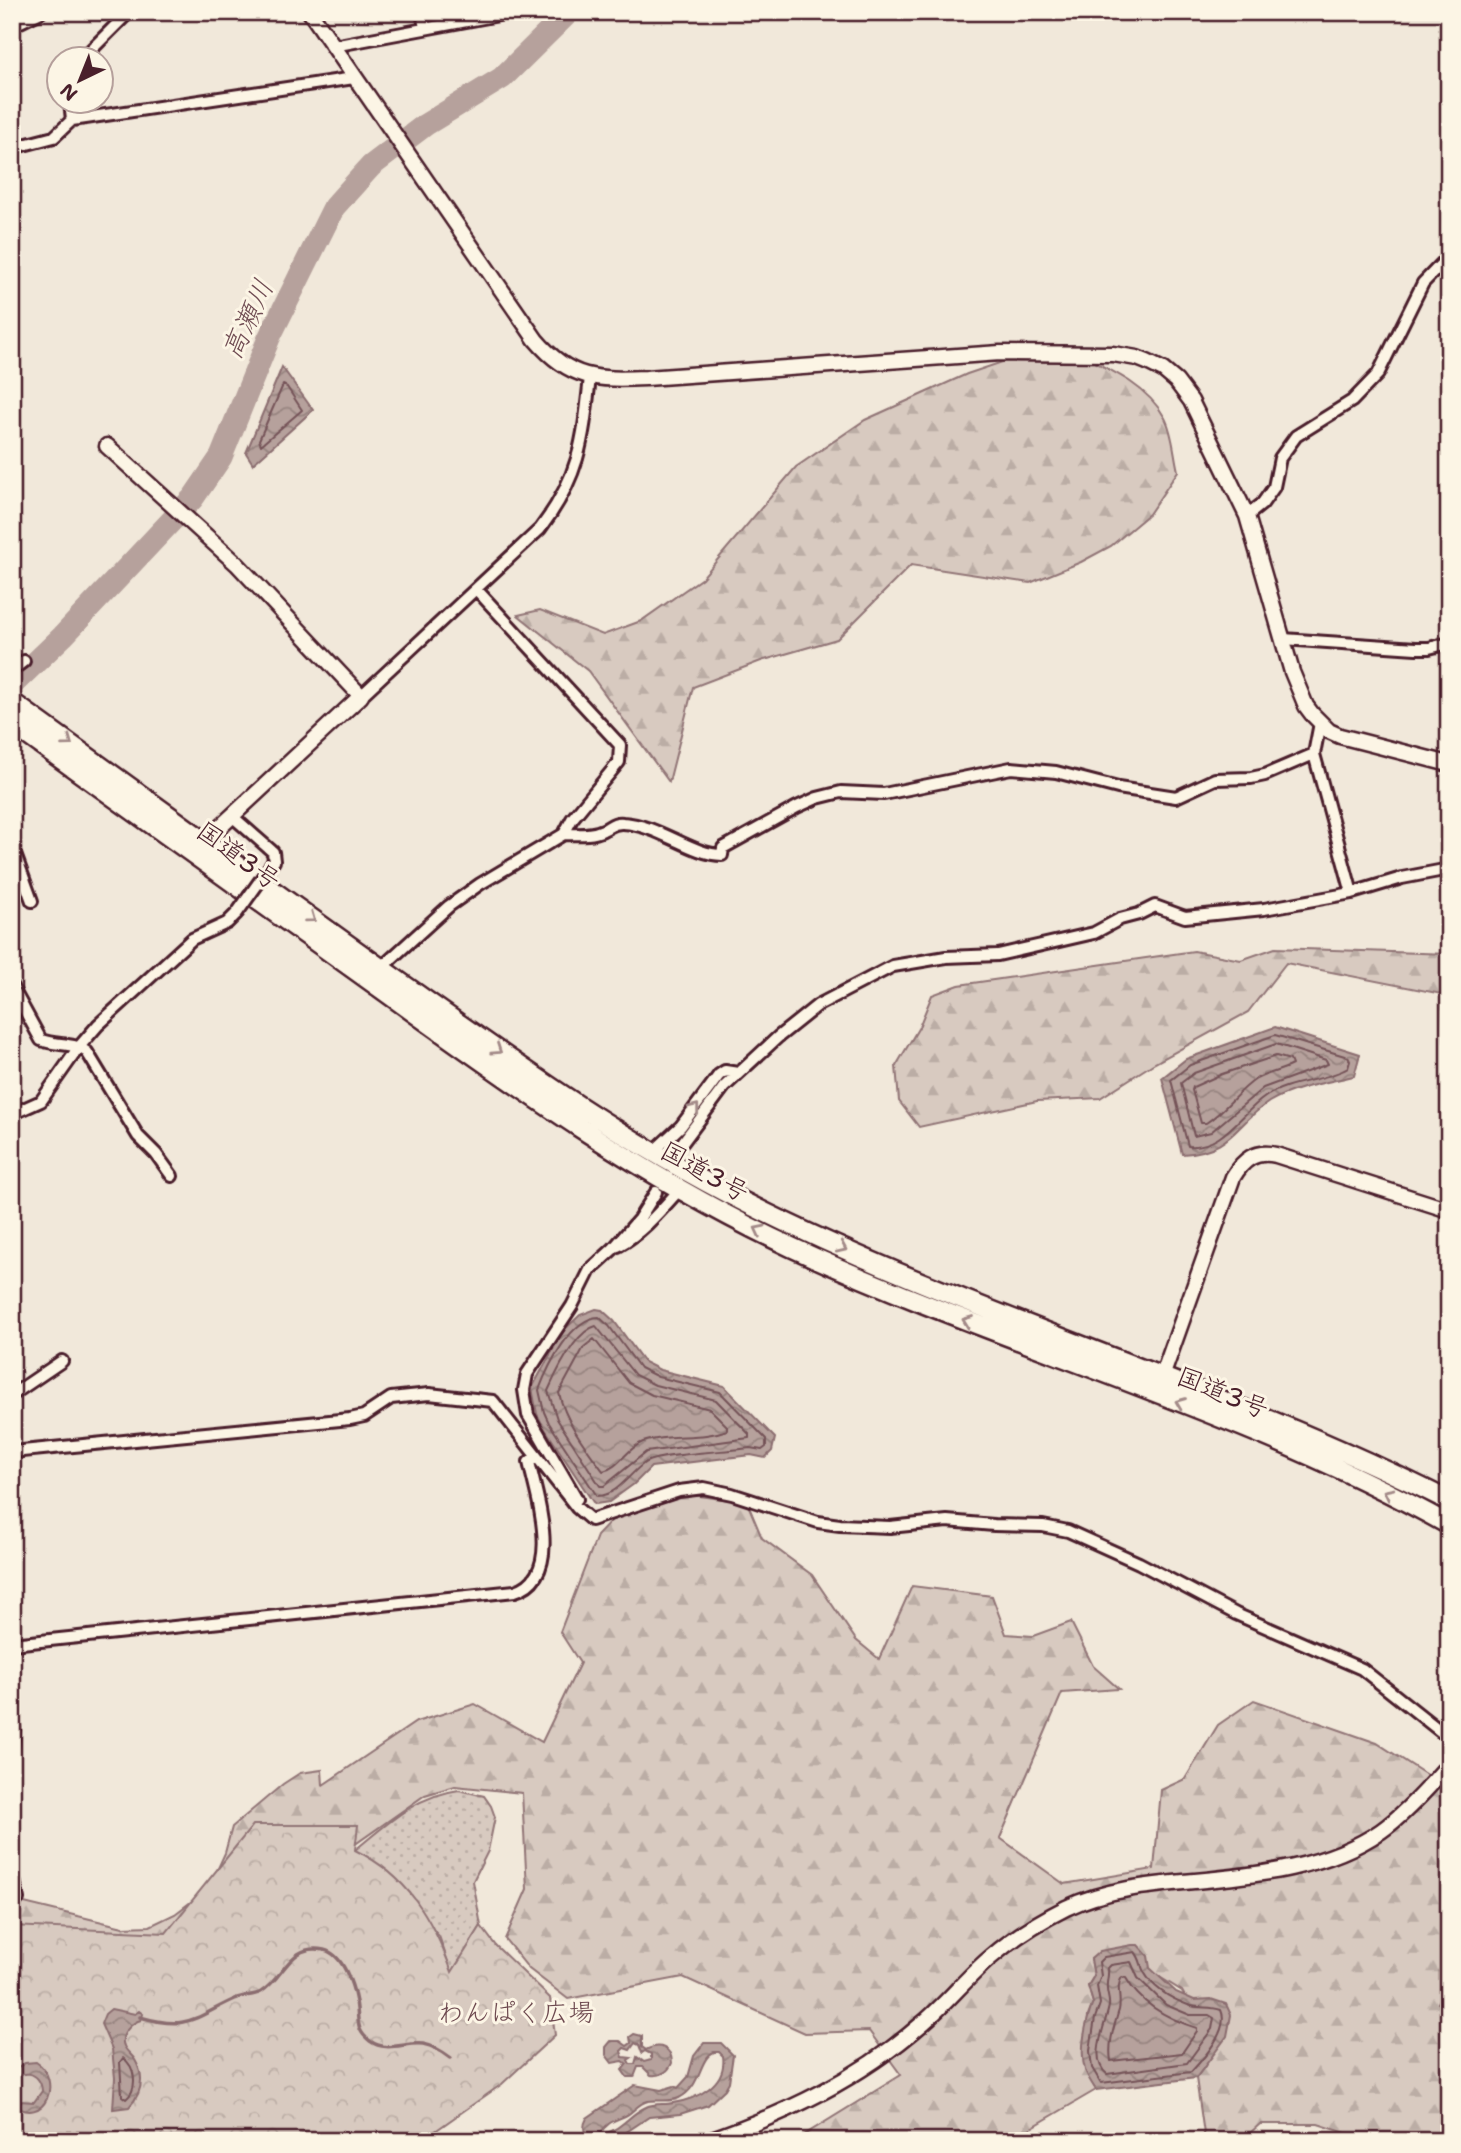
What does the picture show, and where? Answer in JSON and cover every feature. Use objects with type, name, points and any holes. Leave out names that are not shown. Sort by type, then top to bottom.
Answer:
[{"type":"highway","name":"国道3号","points":[[12,702],[502,1054],[653,1152],[743,1202],[882,1266],[1307,1434],[1449,1501]]},
{"type":"highway","name":"国道3号","points":[[12,724],[526,1092],[680,1189],[791,1247],[961,1319],[1150,1391],[1335,1466],[1449,1525]]},
{"type":"street","points":[[12,26],[41,12]]},
{"type":"street","points":[[94,46],[129,12]]},
{"type":"street","points":[[310,12],[536,341],[572,372],[612,380],[1000,353],[1112,354],[1137,358],[1163,370],[1176,381],[1191,401],[1247,516],[1292,672],[1306,706],[1329,731],[1351,740],[1449,764]]},
{"type":"street","points":[[422,12],[425,29]]},
{"type":"street","points":[[333,46],[499,15],[501,12]]},
{"type":"street","points":[[12,148],[54,137],[72,120],[354,78]]},
{"type":"street","points":[[71,116],[72,120]]},
{"type":"street","points":[[1247,516],[1262,504],[1274,488],[1280,458],[1296,436],[1352,401],[1378,374],[1423,283],[1449,256]]},
{"type":"street","points":[[204,842],[540,528],[561,498],[574,472],[583,436],[590,377]]},
{"type":"street","points":[[107,446],[237,564],[360,696]]},
{"type":"street","points":[[476,589],[620,745],[619,762],[572,819],[564,834]]},
{"type":"street","points":[[1283,639],[1416,648],[1449,643]]},
{"type":"street","points":[[12,670],[24,661]]},
{"type":"street","points":[[1320,723],[1314,754],[1352,893]]},
{"type":"street","points":[[381,968],[450,906],[480,884],[564,834],[588,834],[612,824],[623,823],[659,831],[707,855],[723,855],[723,848],[769,821],[817,798],[841,792],[884,794],[1012,768],[1056,772],[1118,788],[1176,797],[1215,779],[1265,775],[1314,754]]},
{"type":"street","points":[[12,1114],[41,1101],[98,1025],[192,939],[227,923],[237,913],[274,861],[273,852],[232,816]]},
{"type":"street","points":[[12,846],[32,901]]},
{"type":"street","points":[[683,1142],[724,1087],[818,1005],[893,966],[946,957],[998,955],[1094,933],[1120,919],[1155,906],[1185,917],[1291,905],[1449,869]]},
{"type":"street","points":[[12,987],[41,1040],[79,1047],[87,1052],[138,1136],[172,1176]]},
{"type":"street","points":[[653,1152],[681,1126],[719,1075],[725,1071],[738,1073]]},
{"type":"street","points":[[1162,1377],[1233,1177],[1249,1157],[1259,1153],[1276,1155],[1449,1210]]},
{"type":"street","points":[[612,1249],[632,1238],[680,1189]]},
{"type":"street","points":[[577,1508],[577,1497],[556,1466],[528,1415],[524,1390],[527,1374],[572,1306],[590,1270],[639,1219],[656,1192]]},
{"type":"street","points":[[12,1395],[62,1361]]},
{"type":"street","points":[[12,1452],[350,1419],[364,1416],[391,1398],[429,1394],[493,1401],[577,1508],[591,1520],[678,1491],[704,1488],[732,1494],[818,1522],[840,1525],[890,1527],[947,1521],[1043,1526],[1068,1531],[1139,1563],[1236,1614],[1362,1669],[1449,1738]]},
{"type":"street","points":[[12,1644],[525,1588],[538,1574],[544,1542],[530,1462],[537,1456]]},
{"type":"street","points":[[12,1720],[12,1749]]},
{"type":"street","points":[[706,2141],[788,2110],[862,2070],[922,2024],[990,1957],[1039,1922],[1069,1907],[1110,1892],[1252,1876],[1335,1855],[1382,1830],[1431,1785],[1449,1764]]},
{"type":"street","points":[[12,1871],[18,1899]]},
{"type":"green space","points":[[1070,350],[1136,386],[1157,406],[1168,424],[1178,471],[1149,514],[1111,546],[1030,583],[911,565],[837,639],[761,661],[693,687],[669,782],[588,671],[518,615],[540,610],[603,635],[641,621],[702,578],[796,467],[865,420],[967,374],[1032,352]]},
{"type":"green space","points":[[1275,948],[1449,954],[1449,1054],[1445,1045],[1442,994],[1286,963],[1248,1012],[1153,1064],[1100,1098],[1037,1101],[919,1127],[899,1101],[896,1066],[919,1027],[932,995],[959,985],[1194,951],[1241,960]]},
{"type":"green space","points":[[683,1494],[747,1502],[762,1538],[812,1575],[856,1640],[879,1659],[912,1586],[992,1596],[1006,1634],[1033,1636],[1071,1622],[1093,1666],[1119,1689],[1062,1693],[1000,1838],[1064,1884],[1154,1869],[1161,1790],[1185,1779],[1218,1725],[1254,1700],[1377,1743],[1433,1779],[1449,1794],[1449,1983],[1438,2003],[1449,2013],[1449,2141],[1371,2141],[1318,2124],[1260,2124],[1241,2141],[1205,2141],[1196,2078],[1205,2066],[1199,2023],[1182,1991],[1116,1950],[1091,1959],[1094,1976],[1088,1986],[1093,2003],[1088,2016],[1085,2070],[1096,2090],[1026,2131],[1029,2141],[805,2141],[804,2135],[901,2075],[869,2031],[805,2033],[683,1977],[568,1999],[529,1969],[505,1939],[527,1889],[522,1793],[455,1786],[425,1795],[211,1946],[12,1948],[12,1900],[123,1927],[150,1926],[175,1914],[209,1888],[225,1853],[232,1827],[283,1784],[300,1773],[322,1770],[323,1785],[416,1722],[475,1704],[542,1742],[580,1663],[560,1632],[597,1536],[612,1520]]},
{"type":"green space","points":[[459,1790],[484,1796],[495,1817],[488,1851],[473,1881],[481,1926],[452,1973],[439,1936],[355,1850],[402,1812],[429,1798]]},
{"type":"green space","name":"わんぱく広場","points":[[253,1825],[358,1825],[355,1850],[390,1872],[416,1900],[436,1934],[452,1972],[481,1926],[496,1946],[550,1998],[555,2035],[502,2084],[421,2141],[12,2141],[12,1926],[166,1933]]},
{"type":"water","points":[[282,367],[313,410],[253,464],[246,453]]},
{"type":"water","points":[[1275,1027],[1360,1054],[1354,1076],[1278,1097],[1257,1111],[1222,1143],[1199,1152],[1182,1154],[1162,1078],[1186,1059]]},
{"type":"water","points":[[596,1309],[602,1310],[614,1321],[644,1362],[660,1370],[724,1386],[775,1438],[772,1451],[765,1458],[751,1455],[651,1467],[634,1484],[609,1502],[593,1502],[543,1426],[537,1414],[532,1388],[563,1331],[580,1315]]},
{"type":"water","points":[[1138,1945],[1148,1956],[1150,1968],[1176,1992],[1194,2000],[1211,1999],[1226,2004],[1231,2015],[1227,2036],[1196,2078],[1096,2090],[1083,2062],[1086,2027],[1093,2003],[1088,1986],[1094,1976],[1091,1959],[1100,1951]]},
{"type":"water","points":[[111,2009],[135,2014],[139,2011],[143,2014],[141,2020],[127,2030],[123,2038],[125,2048],[138,2066],[141,2085],[129,2107],[113,2109],[115,2078],[112,2049],[101,2024],[105,2014]]},
{"type":"water","points":[[634,2034],[642,2036],[642,2047],[646,2050],[660,2047],[667,2050],[672,2063],[668,2069],[661,2074],[651,2075],[643,2067],[638,2067],[634,2077],[627,2077],[622,2070],[627,2064],[623,2061],[612,2063],[606,2055],[606,2047],[611,2041],[620,2041],[627,2046],[631,2043],[630,2037]],"holes":[[[635,2043],[639,2045],[642,2053],[645,2051],[651,2054],[651,2060],[644,2062],[637,2057],[635,2064],[630,2064],[628,2060],[631,2058],[623,2057],[621,2051],[624,2048],[630,2050]]]},
{"type":"water","points":[[704,2043],[721,2043],[733,2055],[729,2082],[708,2105],[680,2114],[649,2117],[613,2141],[591,2141],[586,2136],[584,2127],[587,2118],[635,2085],[661,2090],[674,2086],[678,2088],[688,2077],[694,2056]],"holes":[[[719,2052],[723,2056],[720,2075],[716,2082],[701,2094],[670,2104],[646,2107],[613,2130],[600,2134],[608,2124],[628,2115],[644,2102],[679,2098],[692,2087],[709,2056]]]},
{"type":"water","points":[[36,2062],[48,2079],[47,2099],[42,2106],[34,2110],[24,2110],[12,2104],[12,2090],[20,2101],[34,2102],[42,2091],[41,2084],[34,2076],[24,2074],[15,2080],[12,2086],[12,2070],[25,2063]]},
{"type":"waterway","name":"高瀬川","points":[[12,685],[63,636],[193,498],[221,457],[269,338],[334,207],[371,166],[425,125],[502,78],[569,12]]},
{"type":"waterway","points":[[140,2017],[170,2023],[199,2017],[238,1998],[261,1992],[303,1951],[324,1950],[337,1957],[346,1971],[355,1995],[358,2023],[369,2040],[389,2047],[423,2044],[438,2049],[451,2058]]},
{"type":"tunnel","points":[[670,1167],[683,1142]]}]
